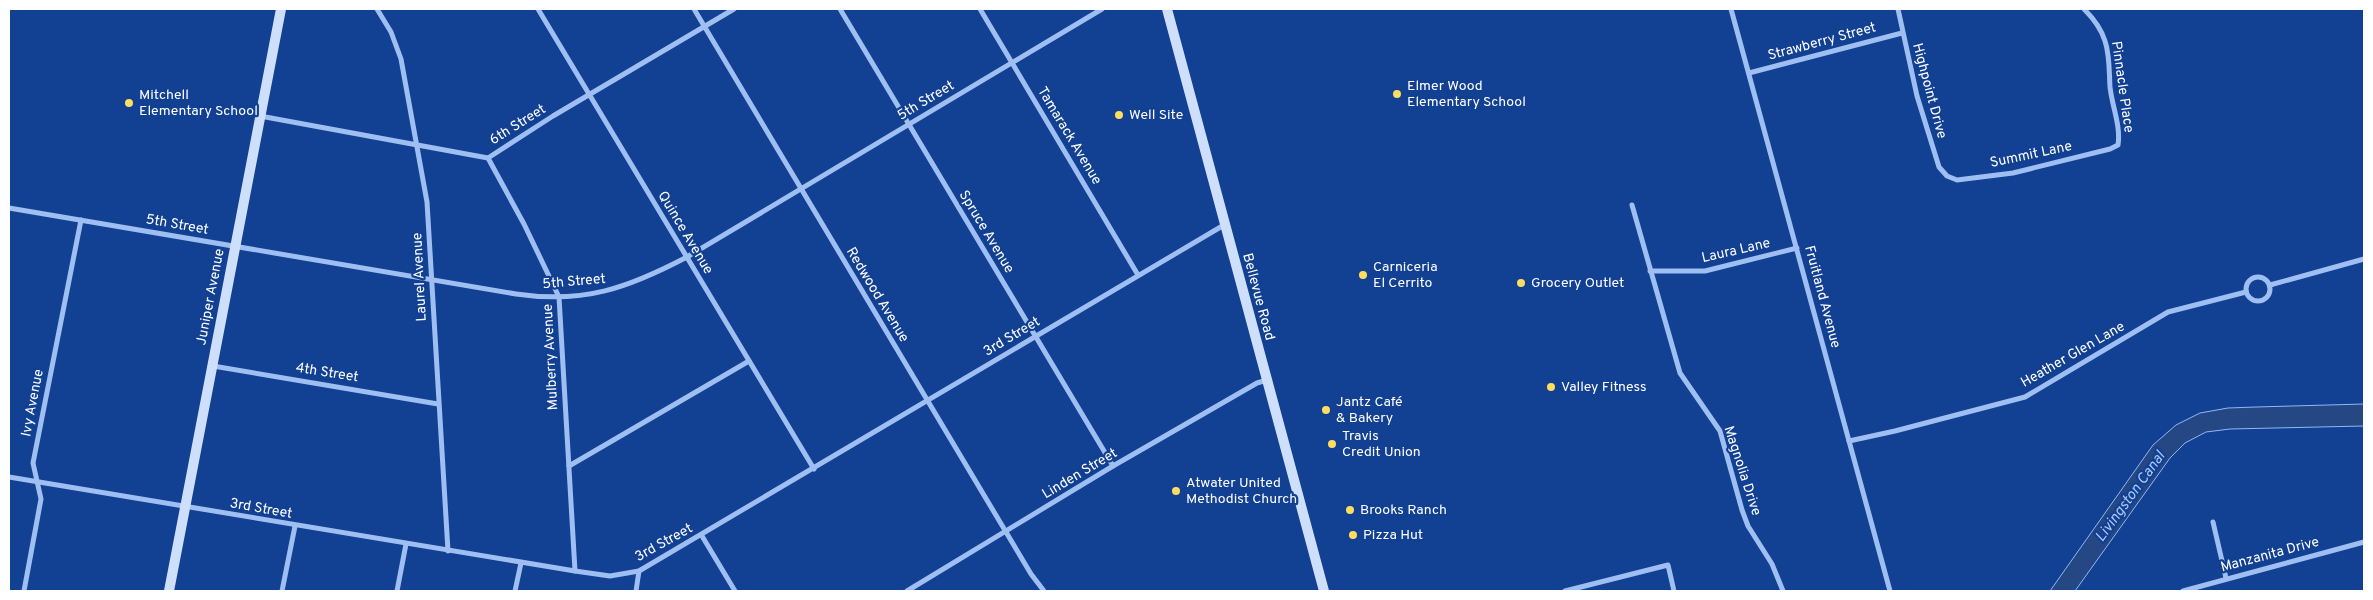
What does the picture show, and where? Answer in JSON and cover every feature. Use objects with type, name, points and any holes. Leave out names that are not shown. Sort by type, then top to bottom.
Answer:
[{"type":"main road","name":"Juniper Avenue","points":[[169,591],[281,9]]},
{"type":"main road","name":"Bellevue Road","points":[[1167,9],[1324,591]]},
{"type":"street","name":"Laurel Avenue","points":[[378,9],[391,32],[401,59],[427,202],[448,551]]},
{"type":"street","name":"Quince Avenue","points":[[538,9],[814,469]]},
{"type":"street","name":"Redwood Avenue","points":[[694,9],[1006,531],[1044,591]]},
{"type":"street","name":"6th Street","points":[[260,115],[488,158],[590,94],[734,9]]},
{"type":"street","name":"Spruce Avenue","points":[[840,9],[1113,466]]},
{"type":"street","name":"Tamarack Avenue","points":[[980,9],[1138,275]]},
{"type":"street","name":"5th Street","points":[[9,208],[531,296],[559,297],[614,290],[647,278],[687,257],[1102,9]]},
{"type":"street","name":"Fruitland Avenue","points":[[1731,9],[1890,591]]},
{"type":"street","name":"Highpoint Drive","points":[[1898,9],[1917,96],[1939,167],[1947,176]]},
{"type":"street","name":"Pinnacle Place","points":[[2084,9],[2096,22],[2105,40],[2110,62],[2110,87],[2119,136],[2118,145]]},
{"type":"street","name":"Strawberry Street","points":[[1749,73],[1902,33]]},
{"type":"street","name":"Summit Lane","points":[[1947,176],[1957,180],[2013,173],[2110,149],[2118,145]]},
{"type":"street","name":"Mulberry Avenue","points":[[488,158],[524,224],[559,297],[575,571]]},
{"type":"street","name":"Magnolia Drive","points":[[1632,205],[1680,372],[1720,431],[1748,526],[1772,564],[1782,591]]},
{"type":"street","name":"Ivy Avenue","points":[[24,591],[41,499],[33,464],[81,220]]},
{"type":"street","name":"3rd Street","points":[[9,477],[521,563],[610,576],[639,571],[702,536],[1224,225]]},
{"type":"street","name":"Laura Lane","points":[[1650,271],[1705,271],[1797,248]]},
{"type":"street","name":"Heather Glen Lane","points":[[2270,285],[2364,259]]},
{"type":"street","name":"Heather Glen Lane","points":[[2256,277],[2265,278],[2270,285],[2269,295],[2264,300],[2257,301],[2246,292],[2248,282],[2256,277]]},
{"type":"street","name":"Heather Glen Lane","points":[[1849,441],[1895,432],[2025,397],[2168,312],[2246,292]]},
{"type":"street","points":[[569,466],[749,361]]},
{"type":"street","name":"4th Street","points":[[212,366],[438,404]]},
{"type":"street","name":"Linden Street","points":[[908,591],[1113,466],[1257,383],[1267,380]]},
{"type":"street","points":[[2213,522],[2226,578]]},
{"type":"street","points":[[282,591],[295,526]]},
{"type":"street","points":[[702,536],[735,591]]},
{"type":"street","points":[[2363,542],[2364,549]]},
{"type":"street","name":"Manzanita Drive","points":[[2183,591],[2363,542]]},
{"type":"street","points":[[397,591],[406,544]]},
{"type":"street","points":[[515,591],[521,563]]},
{"type":"street","points":[[1565,591],[1668,565],[1674,591]]},
{"type":"street","points":[[636,591],[639,571]]},
{"type":"water","name":"Livingston Canal","points":[[2364,404],[2364,426],[2230,429],[2206,432],[2185,443],[2170,458],[2075,591],[2050,591],[2153,445],[2176,425],[2200,413],[2228,408]]},
{"type":"place","name":"Elmer Wood Elementary School","points":[[1397,94]]},
{"type":"place","name":"Mitchell Elementary School","points":[[129,103]]},
{"type":"place","name":"Well Site","points":[[1119,115]]},
{"type":"place","name":"Carniceria El Cerrito","points":[[1363,275]]},
{"type":"place","name":"Grocery Outlet","points":[[1521,283]]},
{"type":"place","name":"Valley Fitness","points":[[1551,387]]},
{"type":"place","name":"Jantz Café & Bakery","points":[[1326,410]]},
{"type":"place","name":"Travis Credit Union","points":[[1332,444]]},
{"type":"place","name":"Atwater United Methodist Church","points":[[1176,491]]},
{"type":"place","name":"Brooks Ranch","points":[[1350,510]]},
{"type":"place","name":"Pizza Hut","points":[[1353,535]]}]
